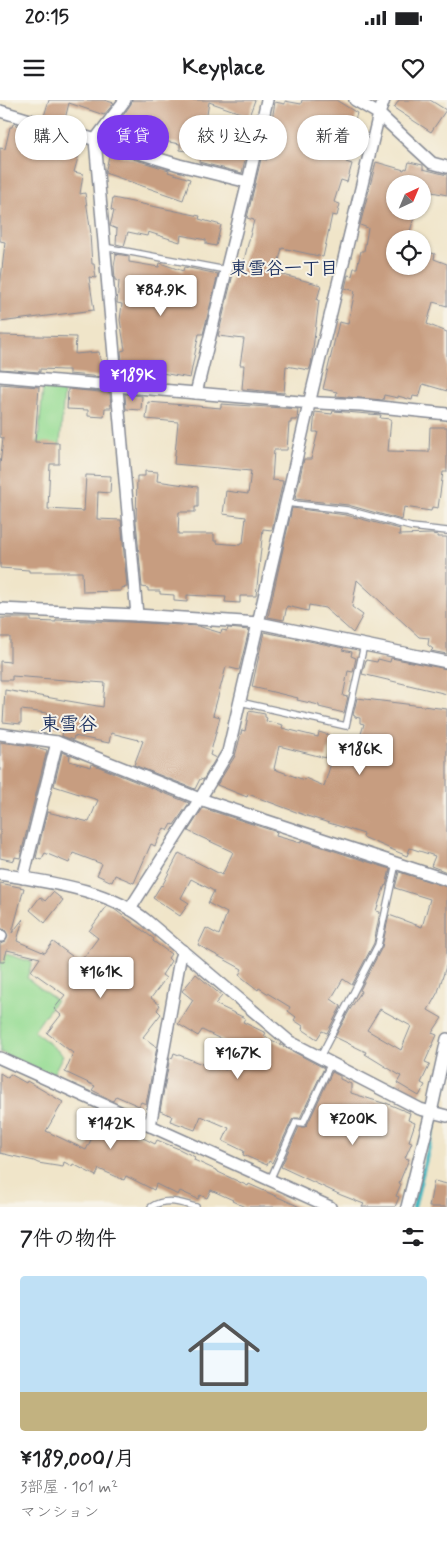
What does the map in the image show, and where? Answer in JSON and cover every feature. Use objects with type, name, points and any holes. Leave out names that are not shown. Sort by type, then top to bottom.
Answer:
[{"type":"street","points":[[125,100],[95,140],[137,615]]},
{"type":"street","points":[[196,393],[267,100]]},
{"type":"street","points":[[354,100],[379,114],[432,163],[447,167]]},
{"type":"street","points":[[130,908],[228,752],[309,402],[384,100]]},
{"type":"street","points":[[0,111],[179,165],[248,182]]},
{"type":"street","points":[[0,376],[361,405],[447,414]]},
{"type":"street","points":[[0,609],[259,623],[447,662]]},
{"type":"street","points":[[0,734],[57,742],[200,799],[447,880]]},
{"type":"street","points":[[23,878],[57,742]]},
{"type":"street","points":[[0,874],[84,890],[130,908],[290,1042],[420,1109],[438,1114]]},
{"type":"street","points":[[150,1126],[183,951]]},
{"type":"street","points":[[407,1207],[438,1114],[447,1039]]},
{"type":"street","points":[[1,1060],[330,1207]]},
{"type":"lane","points":[[104,247],[226,270]]},
{"type":"lane","points":[[286,503],[347,510],[411,527],[447,531]]},
{"type":"lane","points":[[240,702],[346,726],[364,645]]},
{"type":"lane","points":[[320,1057],[378,945],[396,863]]},
{"type":"lane","points":[[270,1180],[296,1122],[303,1123],[331,1063]]},
{"type":"lane","points":[[151,1207],[158,1202],[177,1202],[196,1207]]},
{"type":"green space","points":[[43,388],[64,390],[60,445],[38,443]]},
{"type":"green space","points":[[0,952],[32,962],[27,978],[56,1000],[34,1031],[63,1055],[52,1076],[0,1052]]},
{"type":"building","points":[[49,100],[104,100],[114,103],[104,115],[69,103],[66,115],[44,115]]},
{"type":"building","points":[[132,100],[255,100],[249,115],[209,102],[207,115],[179,115],[179,144],[169,142],[169,115],[123,115]]},
{"type":"building","points":[[302,100],[336,100],[357,113],[356,115],[297,115],[297,160],[347,160],[346,162],[352,164],[347,182],[341,180],[334,202],[340,204],[337,216],[332,215],[323,257],[282,248],[276,273],[321,285],[317,300],[319,300],[311,365],[309,370],[286,366],[284,393],[242,389],[244,365],[240,365],[244,339],[218,336],[234,270],[241,272],[254,220],[247,218],[261,160],[287,160],[287,115],[273,115],[275,102],[285,104],[285,101],[301,104]]},
{"type":"building","points":[[399,100],[430,100],[446,110],[431,132],[394,108]]},
{"type":"building","points":[[13,124],[15,125],[15,160],[77,160],[74,172],[83,174],[80,194],[85,193],[91,234],[92,264],[94,264],[96,278],[89,277],[94,310],[0,322],[0,288],[5,242],[0,241],[0,148],[5,149],[10,127]]},
{"type":"building","points":[[108,160],[136,160],[190,179],[183,200],[105,173]]},
{"type":"building","points":[[199,160],[245,160],[242,173],[199,162]]},
{"type":"building","points":[[376,162],[404,170],[405,168],[407,169],[409,162],[423,165],[423,169],[447,175],[447,195],[431,192],[431,175],[386,175],[386,220],[413,220],[410,230],[386,230],[386,275],[431,275],[431,253],[435,254],[434,259],[447,264],[447,306],[433,302],[427,324],[447,332],[447,391],[423,384],[419,397],[413,396],[412,400],[384,395],[383,400],[336,396],[337,392],[323,389],[339,322],[348,324],[355,291],[345,288],[348,275],[352,276],[354,268],[357,268],[361,251],[364,251],[368,228],[360,225]]},
{"type":"building","points":[[113,198],[200,216],[199,219],[221,225],[216,246],[206,244],[206,240],[181,235],[180,242],[148,232],[147,236],[128,232],[124,246],[116,244],[117,229],[110,226],[114,211],[111,210]]},
{"type":"building","points":[[115,254],[129,256],[129,262],[159,267],[160,263],[183,271],[184,267],[218,274],[203,334],[199,334],[190,378],[156,372],[152,376],[143,378],[142,381],[124,379],[121,351],[125,350],[120,320],[122,304],[117,303],[119,281],[115,280],[114,266],[116,255],[118,255]]},
{"type":"building","points":[[0,335],[76,337],[75,354],[99,352],[103,377],[69,374],[69,370],[40,369],[40,372],[0,369]]},
{"type":"building","points":[[0,384],[39,387],[35,442],[59,443],[59,464],[50,464],[48,509],[84,511],[86,475],[111,476],[110,493],[98,492],[97,519],[121,520],[127,587],[121,588],[121,591],[83,592],[82,572],[29,572],[29,570],[0,568],[0,465],[3,438],[0,437]]},
{"type":"building","points":[[68,389],[110,393],[111,408],[105,408],[104,417],[88,416],[88,410],[67,409]]},
{"type":"building","points":[[125,394],[142,396],[141,410],[126,409]]},
{"type":"building","points":[[148,402],[221,408],[221,404],[298,409],[297,420],[291,420],[291,423],[289,423],[287,450],[274,450],[272,480],[283,481],[272,530],[263,529],[256,596],[240,596],[240,603],[225,602],[226,597],[187,595],[187,602],[174,601],[174,595],[160,594],[160,591],[148,591],[148,588],[142,587],[136,521],[137,476],[145,476],[145,471],[158,472],[157,481],[198,487],[198,507],[195,507],[195,512],[179,512],[178,534],[214,534],[214,541],[217,541],[217,543],[240,545],[243,543],[246,517],[223,514],[226,491],[248,494],[251,471],[174,464],[178,422],[146,419]]},
{"type":"building","points":[[333,411],[381,415],[380,418],[391,419],[388,451],[429,452],[430,427],[447,427],[447,472],[443,472],[438,508],[432,507],[431,511],[404,507],[402,520],[348,505],[295,499],[304,459],[311,459],[318,432],[313,432],[315,412],[332,414]]},
{"type":"building","points":[[292,508],[346,515],[400,529],[399,535],[432,534],[438,535],[438,537],[447,537],[447,654],[431,651],[433,649],[428,645],[429,638],[419,637],[357,580],[352,607],[363,615],[353,633],[325,608],[309,605],[308,611],[287,606],[284,620],[268,617]]},
{"type":"building","points":[[0,618],[31,618],[31,621],[128,622],[198,626],[221,633],[222,630],[227,631],[228,628],[249,630],[239,670],[226,667],[213,715],[220,717],[210,755],[216,758],[203,780],[200,779],[195,789],[134,765],[143,741],[111,733],[109,743],[74,736],[73,740],[62,736],[64,728],[47,726],[48,713],[21,710],[21,724],[3,722],[5,690],[103,707],[105,683],[12,676],[12,680],[0,680],[0,661],[10,662],[10,637],[0,637]]},
{"type":"building","points":[[264,632],[344,648],[342,650],[352,652],[351,656],[356,658],[353,672],[348,671],[343,696],[348,697],[344,713],[297,700],[298,698],[252,687]]},
{"type":"building","points":[[391,658],[447,669],[447,694],[362,674],[366,660],[377,662],[378,659],[390,662]]},
{"type":"building","points":[[357,698],[447,709],[447,872],[431,866],[435,856],[410,848],[407,856],[363,837],[364,834],[307,816],[248,794],[247,797],[217,785],[235,756],[242,730],[245,731],[249,711],[265,714],[266,721],[283,725],[282,728],[318,737],[319,732],[332,736],[326,758],[279,746],[274,769],[324,786],[333,757],[352,763],[364,724],[360,723],[360,718],[353,715]]},
{"type":"building","points":[[0,742],[47,750],[20,858],[15,857],[14,861],[0,858]]},
{"type":"building","points":[[62,752],[70,755],[69,761],[91,767],[92,764],[189,803],[168,831],[164,828],[155,846],[151,844],[134,883],[115,875],[112,882],[97,875],[102,864],[73,853],[69,863],[45,853],[41,860],[36,858],[47,812],[89,822],[98,800],[54,786]]},
{"type":"building","points":[[203,808],[277,832],[276,836],[301,843],[301,840],[390,869],[386,886],[376,911],[380,912],[374,943],[352,985],[343,979],[331,999],[341,1006],[327,1033],[322,1031],[317,1039],[302,1029],[303,1026],[294,1020],[296,1017],[288,1011],[290,1007],[259,988],[258,990],[239,975],[242,969],[198,945],[206,928],[219,935],[227,913],[208,903],[214,891],[191,879],[181,898],[189,903],[180,916],[153,898],[162,886],[179,853],[222,875],[233,852],[188,831]]},
{"type":"building","points":[[399,872],[447,887],[447,963],[438,992],[428,1010],[442,1018],[432,1033],[437,1035],[425,1062],[430,1064],[421,1083],[425,1085],[419,1096],[397,1083],[401,1076],[365,1054],[366,1052],[335,1037],[361,992],[360,990],[382,947],[389,915],[422,927],[430,899],[395,888]],"holes":[[[380,1009],[411,1026],[401,1050],[367,1030]]]},
{"type":"building","points":[[0,883],[24,888],[12,933],[23,919],[17,941],[45,953],[53,942],[80,962],[98,938],[89,931],[107,906],[114,909],[154,939],[153,941],[171,954],[168,958],[171,961],[162,975],[166,978],[151,998],[160,1005],[157,1010],[161,1014],[143,1037],[157,1047],[146,1104],[141,1102],[139,1106],[116,1096],[113,1101],[92,1090],[95,1086],[65,1072],[73,1053],[47,1033],[61,1015],[54,1009],[65,995],[31,971],[40,958],[7,950],[4,962],[0,962],[0,944],[5,942],[8,936],[5,930],[0,928]]},
{"type":"building","points":[[53,892],[63,900],[45,923],[30,910],[40,897],[45,901]]},
{"type":"building","points":[[196,974],[222,996],[215,1004],[245,1018],[243,1022],[266,1033],[264,1036],[324,1068],[300,1118],[292,1120],[272,1163],[269,1161],[267,1165],[243,1155],[244,1151],[223,1141],[229,1128],[201,1116],[195,1130],[170,1121],[172,1116],[160,1111],[170,1057],[172,1059],[174,1053],[207,1066],[208,1062],[226,1070],[237,1047],[202,1030],[198,1036],[178,1024],[193,1000],[182,991]]},
{"type":"building","points":[[332,1072],[340,1076],[340,1079],[351,1084],[351,1093],[386,1103],[410,1113],[408,1120],[415,1123],[409,1141],[412,1142],[405,1158],[409,1159],[399,1183],[401,1184],[396,1196],[399,1197],[395,1207],[362,1207],[364,1204],[281,1167],[299,1127],[307,1125]]},
{"type":"building","points":[[0,1073],[8,1078],[10,1074],[26,1083],[27,1081],[63,1102],[46,1131],[86,1150],[104,1113],[130,1125],[127,1130],[155,1144],[157,1140],[179,1149],[195,1157],[194,1160],[218,1172],[300,1207],[245,1207],[211,1190],[207,1198],[200,1195],[198,1199],[180,1191],[178,1195],[156,1184],[154,1190],[126,1176],[124,1180],[99,1169],[96,1176],[73,1164],[72,1166],[64,1162],[63,1167],[38,1163],[0,1153]]},
{"type":"building","points":[[434,1181],[447,1184],[447,1207],[429,1207]]},
{"type":"waterway","points":[[414,1207],[447,1074]]},
{"type":"district","name":"東雪谷一丁目","points":[[284,269]]},
{"type":"district","name":"東雪谷","points":[[69,724]]}]
